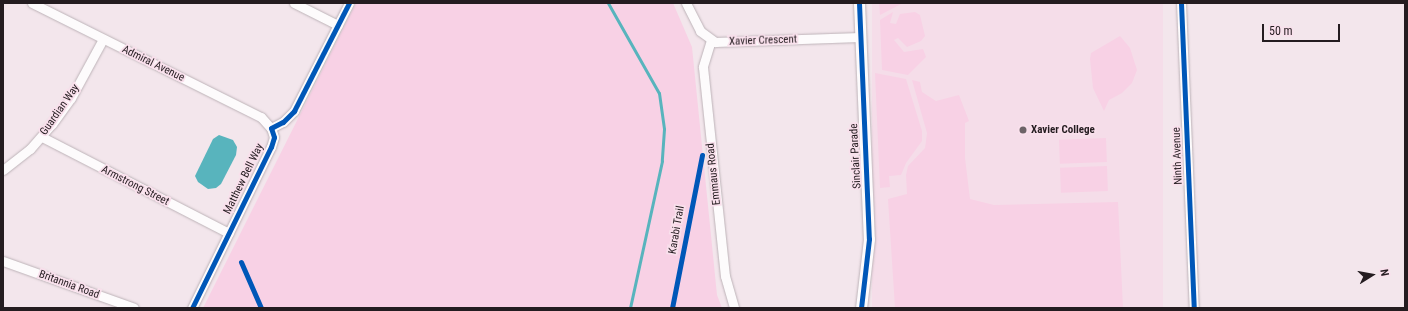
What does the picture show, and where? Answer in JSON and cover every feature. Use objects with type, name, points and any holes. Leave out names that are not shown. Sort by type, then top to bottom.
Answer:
[{"type":"street","name":"Admiral Avenue","points":[[32,3],[261,117],[271,128]]},
{"type":"street","points":[[294,3],[338,25]]},
{"type":"street","points":[[271,128],[283,122],[294,111],[349,3]]},
{"type":"street","points":[[686,3],[700,31],[711,40]]},
{"type":"street","name":"Sinclair Parade","points":[[859,3],[869,239],[861,308]]},
{"type":"street","name":"Ninth Avenue","points":[[1181,3],[1194,308]]},
{"type":"street","name":"Xavier Crescent","points":[[711,40],[727,43],[860,37]]},
{"type":"street","name":"Guardian Way","points":[[3,170],[42,138],[71,98],[103,39]]},
{"type":"street","name":"Emmaus Road","points":[[711,40],[703,67],[726,276],[734,308]]},
{"type":"street","name":"Matthew Bell Way","points":[[192,308],[272,147],[274,137],[271,128]]},
{"type":"street","name":"Armstrong Street","points":[[42,138],[229,233]]},
{"type":"street","name":"Britannia Road","points":[[3,261],[134,308]]},
{"type":"shaded area","points":[[356,3],[673,3],[692,47],[717,295],[722,308],[203,308]]},
{"type":"shaded area","name":"Xavier College","points":[[872,3],[1163,3],[1163,308],[872,308]]},
{"type":"shaded area","points":[[879,3],[903,3],[880,15]]},
{"type":"shaded area","points":[[893,12],[890,23],[896,24],[900,14],[915,12],[920,15],[925,36],[921,41],[907,47],[898,38],[894,40],[904,52],[923,49],[926,57],[908,75],[882,70],[880,20]]},
{"type":"shaded area","points":[[1120,36],[1130,48],[1137,70],[1132,83],[1122,93],[1109,100],[1104,111],[1093,88],[1090,59],[1091,53]]},
{"type":"shaded area","points":[[875,73],[906,79],[922,131],[922,141],[906,163],[901,175],[889,176],[890,187],[880,188]]},
{"type":"shaded area","points":[[912,80],[920,82],[922,92],[936,101],[959,95],[969,121],[965,123],[965,158],[970,199],[994,205],[1118,202],[1123,308],[895,308],[888,199],[907,194],[906,175],[908,166],[925,148],[927,133]]},
{"type":"shaded area","points":[[1106,138],[1107,162],[1060,164],[1059,140]]},
{"type":"shaded area","points":[[1107,166],[1108,191],[1061,193],[1060,168]]},
{"type":"water","points":[[219,135],[233,140],[237,147],[236,155],[221,184],[216,188],[208,189],[198,182],[195,176],[213,139]]},
{"type":"waterway","points":[[608,3],[659,93],[664,129],[662,161],[630,308]]},
{"type":"cycle path","points":[[192,308],[271,147],[274,137],[271,128],[283,122],[294,111],[349,3]]},
{"type":"cycle path","points":[[859,3],[869,239],[861,308]]},
{"type":"cycle path","points":[[1181,3],[1194,308]]},
{"type":"cycle path","name":"Karabi Trail","points":[[672,308],[702,155]]},
{"type":"cycle path","points":[[241,262],[261,308]]},
{"type":"place","name":"Xavier College","points":[[1023,130]]}]
